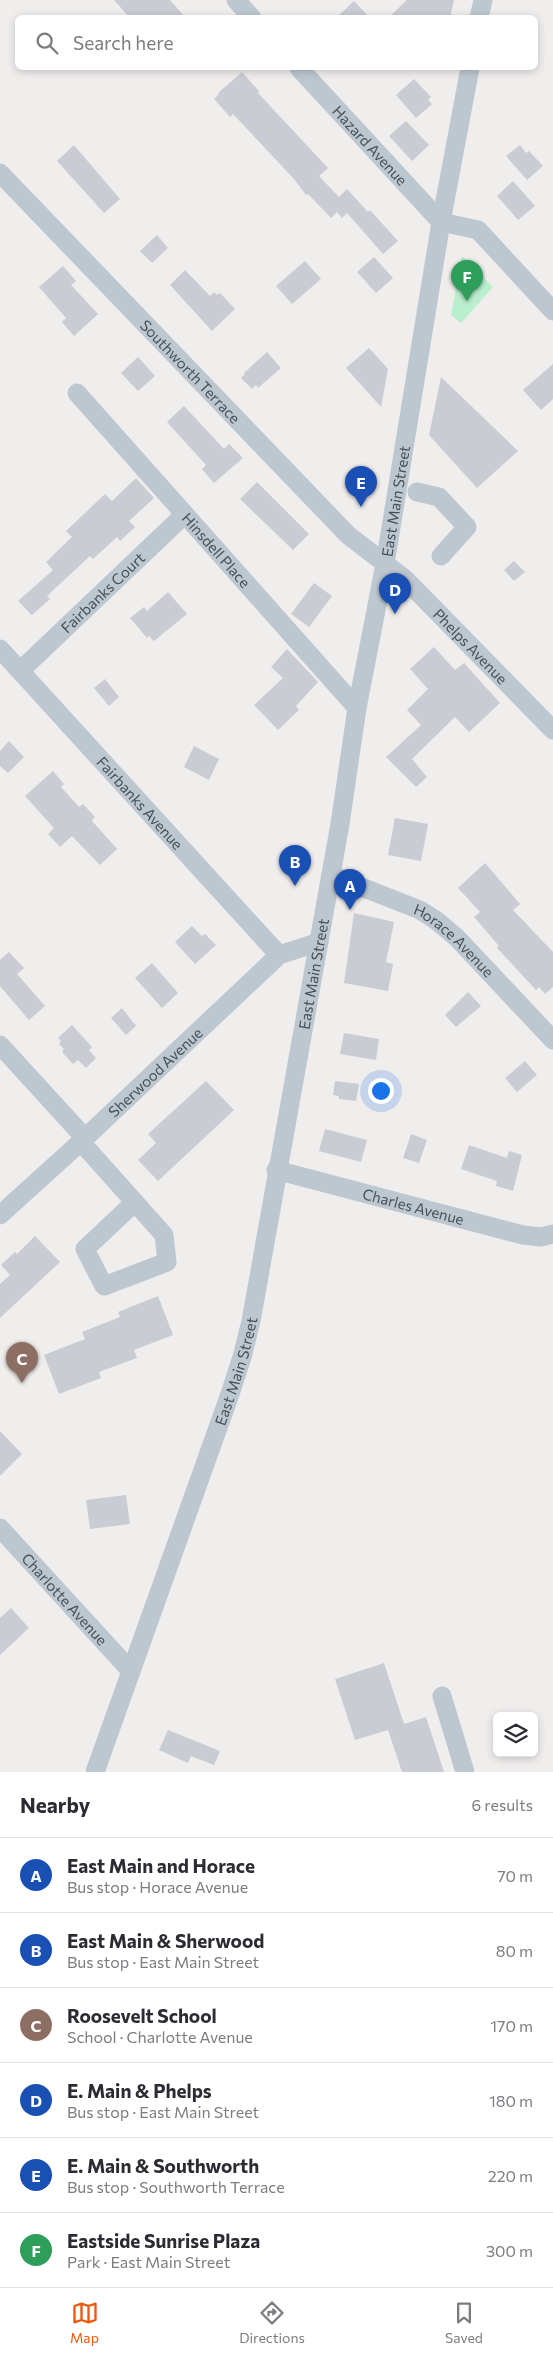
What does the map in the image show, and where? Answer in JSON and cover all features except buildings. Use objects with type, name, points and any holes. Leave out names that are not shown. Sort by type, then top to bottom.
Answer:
[{"type":"street","points":[[236,0],[249,15]]},
{"type":"street","points":[[480,15],[482,0]]},
{"type":"street","name":"Hazard Avenue","points":[[301,70],[441,222]]},
{"type":"street","name":"East Main Street","points":[[95,1772],[242,1357],[269,1227],[276,1170],[319,942],[357,708],[385,564],[441,222],[470,70]]},
{"type":"street","name":"Southworth Terrace","points":[[0,173],[348,535],[385,564]]},
{"type":"street","points":[[441,222],[478,230],[553,311]]},
{"type":"street","name":"Hinsdell Place","points":[[77,393],[357,708]]},
{"type":"street","points":[[417,492],[439,497],[467,528],[441,556]]},
{"type":"street","name":"Fairbanks Court","points":[[20,671],[184,515]]},
{"type":"street","name":"Phelps Avenue","points":[[385,564],[405,579],[553,730]]},
{"type":"street","name":"Fairbanks Avenue","points":[[0,649],[279,955]]},
{"type":"street","name":"Horace Avenue","points":[[330,875],[420,910],[437,921],[457,938],[553,1040]]},
{"type":"street","name":"Sherwood Avenue","points":[[0,1215],[83,1140],[279,955],[319,942]]},
{"type":"street","points":[[0,1046],[83,1140],[164,1236],[167,1262],[104,1286],[85,1249],[135,1202]]},
{"type":"street","name":"Charles Avenue","points":[[276,1170],[523,1235],[541,1237],[553,1234]]},
{"type":"street","name":"Charlotte Avenue","points":[[0,1528],[130,1670]]},
{"type":"street","points":[[442,1696],[465,1772]]},
{"type":"green space","points":[[462,256],[493,287],[461,323],[451,315]]},
{"type":"place","name":"Eastside Sunrise Plaza","points":[[467,301]]},
{"type":"place","name":"E. Main & Southworth","points":[[361,507]]},
{"type":"place","name":"E. Main & Phelps","points":[[395,614]]},
{"type":"place","name":"East Main & Sherwood","points":[[295,886]]},
{"type":"place","name":"East Main and Horace","points":[[350,910]]},
{"type":"place","name":"Roosevelt School","points":[[22,1383]]}]
